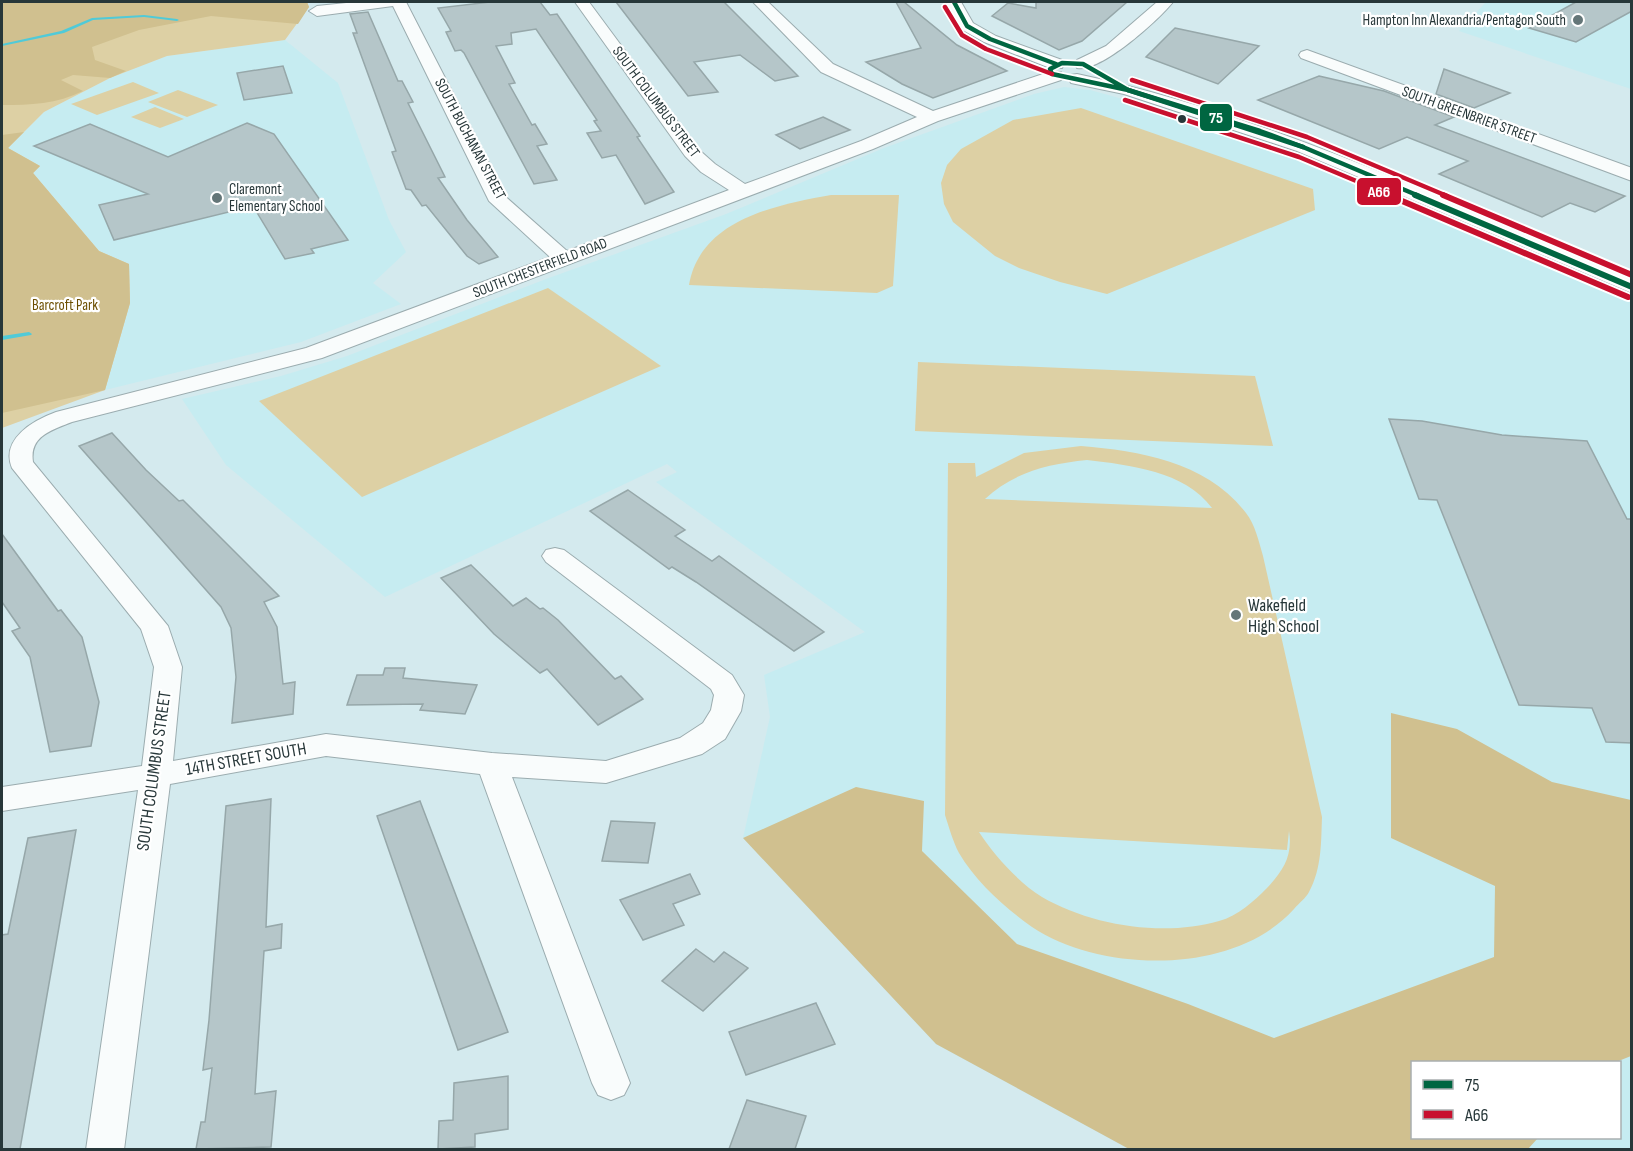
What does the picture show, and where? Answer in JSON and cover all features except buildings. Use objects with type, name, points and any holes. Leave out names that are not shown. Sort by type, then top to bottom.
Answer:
[{"type":"street","points":[[317,11],[389,2]]},
{"type":"street","name":"SOUTH BUCHANAN STREET","points":[[399,2],[499,201],[564,259]]},
{"type":"street","name":"SOUTH COLUMBUS STREET","points":[[582,2],[691,152],[708,168],[742,191]]},
{"type":"street","points":[[760,2],[827,68],[932,117]]},
{"type":"street","points":[[954,2],[967,26],[1055,70],[1085,72],[1128,90],[1303,147],[1632,287]]},
{"type":"street","points":[[1085,72],[1165,2]]},
{"type":"street","name":"SOUTH GREENBRIER STREET","points":[[1307,55],[1632,175]]},
{"type":"street","name":"SOUTH CHESTERFIELD ROAD","points":[[21,441],[41,426],[64,417],[314,353],[867,145],[932,117],[1026,84],[1055,70]]},
{"type":"street","name":"SOUTH COLUMBUS STREET","points":[[21,441],[18,453],[21,463],[154,626],[168,667],[156,775],[105,1149]]},
{"type":"street","name":"14TH STREET SOUTH","points":[[2,799],[108,784],[326,745],[492,764],[606,772],[691,746],[714,731],[726,711],[729,695],[722,682],[555,556]]},
{"type":"street","points":[[492,764],[611,1083]]},
{"type":"shaded area","points":[[1486,2],[1631,2],[1631,89],[1459,31]]},
{"type":"shaded area","name":"Claremont Elementary School","points":[[285,40],[338,83],[389,220],[406,252],[373,283],[401,304],[301,342],[105,390],[130,303],[129,264],[99,251],[33,173],[40,166],[8,148],[44,112],[110,78],[167,56]]},
{"type":"shaded area","name":"Wakefield High School","points":[[1064,87],[1090,90],[1246,133],[1631,296],[1631,1149],[1129,1149],[936,1044],[743,838],[770,717],[764,675],[865,632],[656,482],[677,472],[667,464],[385,597],[226,465],[182,399],[281,376],[347,356],[546,279],[726,214],[884,148],[1034,94]]},
{"type":"green space","name":"Barcroft Park","points":[[2,2],[307,2],[309,7],[285,40],[167,56],[110,78],[44,112],[8,148],[40,166],[33,173],[99,251],[129,264],[130,303],[105,390],[2,428]]},
{"type":"green space","points":[[2,2],[307,2],[309,7],[298,24],[211,16],[139,30],[92,47],[95,60],[126,71],[110,78],[73,75],[61,80],[83,91],[53,101],[2,105]]},
{"type":"green space","points":[[133,82],[159,93],[97,115],[71,104]]},
{"type":"green space","points":[[178,90],[218,105],[187,117],[148,102]]},
{"type":"green space","points":[[155,107],[184,119],[160,128],[131,117]]},
{"type":"green space","points":[[1081,108],[1313,189],[1315,210],[1107,294],[1060,282],[1019,268],[995,256],[953,222],[944,204],[941,183],[947,165],[961,149],[1013,120]]},
{"type":"green space","points":[[24,132],[8,148],[40,166],[33,173],[99,251],[129,264],[130,303],[105,390],[2,413],[2,135]]},
{"type":"green space","points":[[831,195],[899,195],[893,286],[877,293],[689,285],[696,263],[708,245],[724,231],[743,219],[764,211]]},
{"type":"green space","points":[[548,288],[661,366],[362,497],[259,401]]},
{"type":"green space","points":[[918,362],[1255,376],[1273,446],[915,431]]},
{"type":"green space","points":[[1081,446],[1127,451],[1171,462],[1212,482],[1230,496],[1249,517],[1254,528],[1263,556],[1322,817],[1320,855],[1309,892],[1269,931],[1238,946],[1204,956],[1168,960],[1131,959],[1095,953],[1061,942],[1032,927],[1002,903],[982,884],[966,864],[955,844],[945,815],[948,463],[975,463],[976,477],[1024,453]],"holes":[[[1087,460],[1120,464],[1172,478],[1201,496],[1212,508],[985,499],[1008,482],[1032,471]],[[1289,831],[1290,848],[1286,862],[1267,888],[1251,903],[1226,919],[1198,926],[1175,928],[1152,928],[1105,922],[1062,907],[1033,891],[1016,876],[999,859],[979,832],[1287,850]]]},
{"type":"green space","points":[[1391,713],[1457,729],[1552,782],[1631,800],[1631,1056],[1618,1061],[1411,1061],[1411,1139],[1537,1139],[1528,1149],[1129,1149],[936,1044],[743,838],[856,787],[924,801],[922,851],[1017,944],[1188,1004],[1274,1038],[1494,957],[1495,886],[1391,838]]},
{"type":"waterway","points":[[2,45],[62,32],[92,19],[144,16],[177,20]]},
{"type":"waterway","points":[[2,338],[29,334]]},
{"type":"transit line","name":"75","points":[[954,2],[967,26],[990,39],[1056,64]]},
{"type":"transit line","name":"A66","points":[[945,7],[962,35],[986,49],[1052,74]]},
{"type":"transit line","name":"75","points":[[1062,63],[1083,64],[1128,90],[1052,74],[1050,69],[1062,63]]},
{"type":"transit line","name":"A66","points":[[1132,80],[1307,137],[1632,275]]},
{"type":"transit line","name":"75","points":[[1128,90],[1260,131],[1303,147]]},
{"type":"transit line","name":"75","points":[[1128,90],[1303,147]]},
{"type":"transit line","name":"A66","points":[[1125,100],[1299,157],[1628,297]]},
{"type":"transit line","name":"75","points":[[1303,147],[1632,287]]},
{"type":"place","name":"Hampton Inn Alexandria/Pentagon South","points":[[1578,20]]},
{"type":"place","name":"Claremont Elementary School","points":[[217,198]]},
{"type":"place","name":"Wakefield High School","points":[[1236,615]]}]
